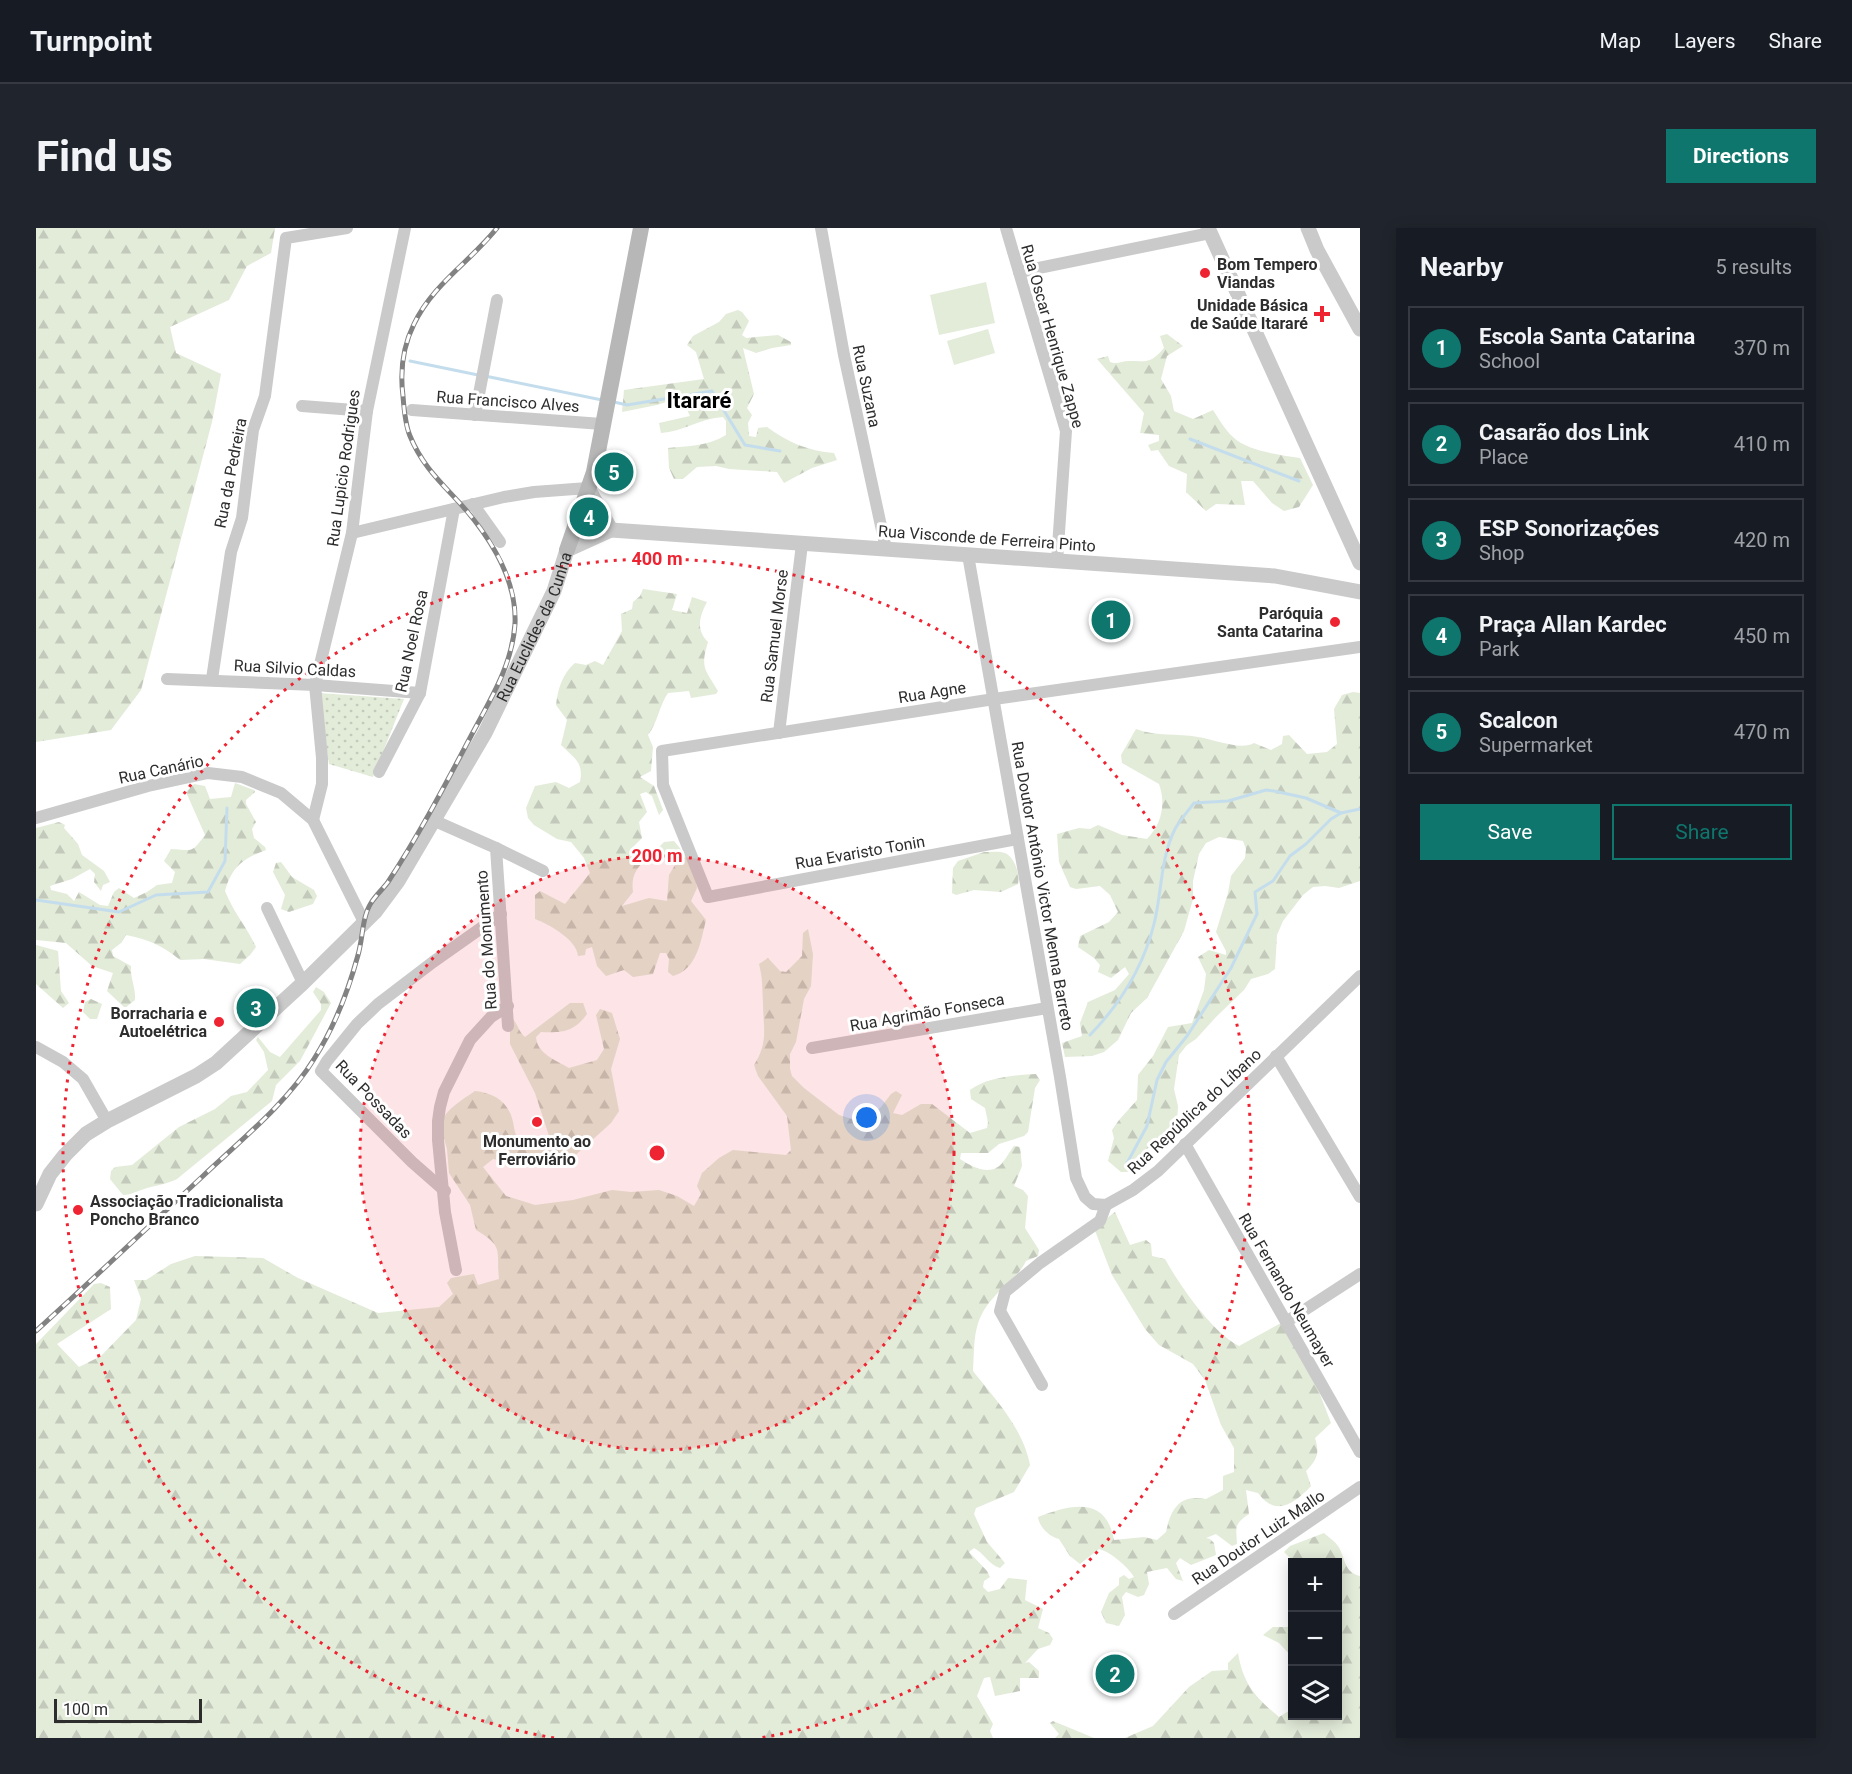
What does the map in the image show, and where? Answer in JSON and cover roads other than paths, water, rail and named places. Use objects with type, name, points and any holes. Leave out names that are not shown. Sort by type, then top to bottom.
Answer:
[{"type":"main road","name":"Rua Euclides da Cunha","points":[[567,550],[594,472],[640,228]]},
{"type":"street","name":"Rua da Pedreira","points":[[212,679],[231,552],[242,518],[253,430],[265,396],[286,238],[347,228]]},
{"type":"street","name":"Rua Lupicio Rodrigues","points":[[313,820],[322,784],[322,758],[315,685],[352,533],[367,411],[405,228]]},
{"type":"street","name":"Rua Suzana","points":[[821,228],[843,355],[886,549]]},
{"type":"street","name":"Rua Oscar Henrique Zappe","points":[[1006,228],[1066,430],[1057,561]]},
{"type":"street","points":[[1308,228],[1317,250],[1360,329]]},
{"type":"street","points":[[1019,272],[1209,230],[1360,562]]},
{"type":"street","points":[[475,415],[497,300]]},
{"type":"street","points":[[302,406],[367,411]]},
{"type":"street","name":"Rua Francisco Alves","points":[[412,410],[602,424]]},
{"type":"street","points":[[352,533],[454,508],[534,492],[588,488],[611,530]]},
{"type":"street","points":[[473,504],[500,542]]},
{"type":"street","name":"Rua Noel Rosa","points":[[380,772],[420,693],[454,508]]},
{"type":"street","name":"Rua Visconde de Ferreira Pinto","points":[[567,550],[611,530],[1275,576],[1360,592]]},
{"type":"street","name":"Rua Samuel Morse","points":[[779,733],[802,544]]},
{"type":"street","name":"Rua Euclides da Cunha","points":[[36,1204],[50,1174],[86,1134],[107,1121],[180,1085],[216,1063],[303,983],[364,922],[398,881],[435,821],[495,714],[554,591],[567,550]]},
{"type":"street","name":"Rua Doutor Antônio Victor Menna Barreto","points":[[968,555],[1076,1178],[1085,1197],[1093,1204],[1106,1205]]},
{"type":"street","name":"Rua Agne","points":[[708,897],[663,785],[662,751],[994,699],[1360,647]]},
{"type":"street","name":"Rua Silvio Caldas","points":[[167,679],[212,679],[420,693]]},
{"type":"street","name":"Rua Canário","points":[[36,818],[148,786],[208,773],[242,777],[280,793],[313,820],[364,922]]},
{"type":"street","name":"Rua do Monumento","points":[[435,821],[496,848],[508,1026]]},
{"type":"street","name":"Rua Evaristo Tonin","points":[[708,897],[1018,839]]},
{"type":"street","points":[[496,848],[543,871]]},
{"type":"street","points":[[267,908],[303,983]]},
{"type":"street","name":"Rua Possadas","points":[[445,1191],[412,1162],[321,1071],[327,1060],[357,1024],[378,1004],[501,914]]},
{"type":"street","name":"Rua República do Líbano","points":[[1042,1385],[1000,1311],[1005,1292],[1040,1263],[1100,1221],[1106,1205],[1146,1181],[1360,976]]},
{"type":"street","points":[[456,1270],[446,1212],[438,1121],[444,1092],[470,1040],[491,1017],[508,1006]]},
{"type":"street","name":"Rua Agrimão Fonseca","points":[[812,1048],[1047,1008]]},
{"type":"street","points":[[36,1047],[63,1062],[83,1079],[107,1121]]},
{"type":"street","points":[[1276,1056],[1360,1197]]},
{"type":"street","name":"Rua Fernando Neumayer","points":[[1185,1144],[1360,1452]]},
{"type":"street","points":[[1286,1322],[1360,1274]]},
{"type":"street","name":"Rua Doutor Luiz Mallo","points":[[1174,1614],[1360,1487]]},
{"type":"waterway","points":[[410,361],[478,375]]},
{"type":"waterway","points":[[485,376],[602,400]]},
{"type":"waterway","points":[[614,402],[627,405],[712,391],[745,445],[780,451]]},
{"type":"waterway","points":[[1190,439],[1299,481]]},
{"type":"waterway","points":[[1090,1035],[1121,997],[1144,955],[1157,912],[1170,840],[1194,803],[1228,801],[1266,790],[1306,798],[1341,813]]},
{"type":"waterway","points":[[36,900],[119,912],[156,895],[208,892],[225,861],[227,808]]},
{"type":"waterway","points":[[1126,1165],[1147,1126],[1157,1080],[1166,1062],[1187,1036],[1231,968],[1257,914],[1255,892],[1273,881],[1290,856],[1306,844],[1331,819],[1341,813],[1360,809]]},
{"type":"railway","points":[[36,1331],[263,1120],[303,1075],[335,1021],[358,955],[368,909],[388,882],[421,828],[505,668],[515,624],[515,608],[507,577],[485,535],[428,467],[415,447],[406,421],[402,378],[407,341],[422,310],[441,285],[497,228]]},
{"type":"place","name":"Bom Tempero Viandas","points":[[1205,273]]},
{"type":"place","name":"Unidade Básica de Saúde Itararé","points":[[1322,314]]},
{"type":"place","name":"Scalcon","points":[[614,472]]},
{"type":"place","name":"Praça Allan Kardec","points":[[589,517]]},
{"type":"place","name":"Escola Santa Catarina","points":[[1111,620]]},
{"type":"place","name":"Paróquia Santa Catarina","points":[[1335,622]]},
{"type":"place","name":"ESP Sonorizações","points":[[256,1008]]},
{"type":"place","name":"Borracharia e Autoelétrica","points":[[219,1022]]},
{"type":"place","name":"Monumento ao Ferroviário","points":[[537,1122]]},
{"type":"place","name":"Associação Tradicionalista Poncho Branco","points":[[78,1210]]},
{"type":"place","name":"Casarão dos Link","points":[[1115,1674]]},
{"type":"district","name":"Itararé","points":[[699,400]]}]
